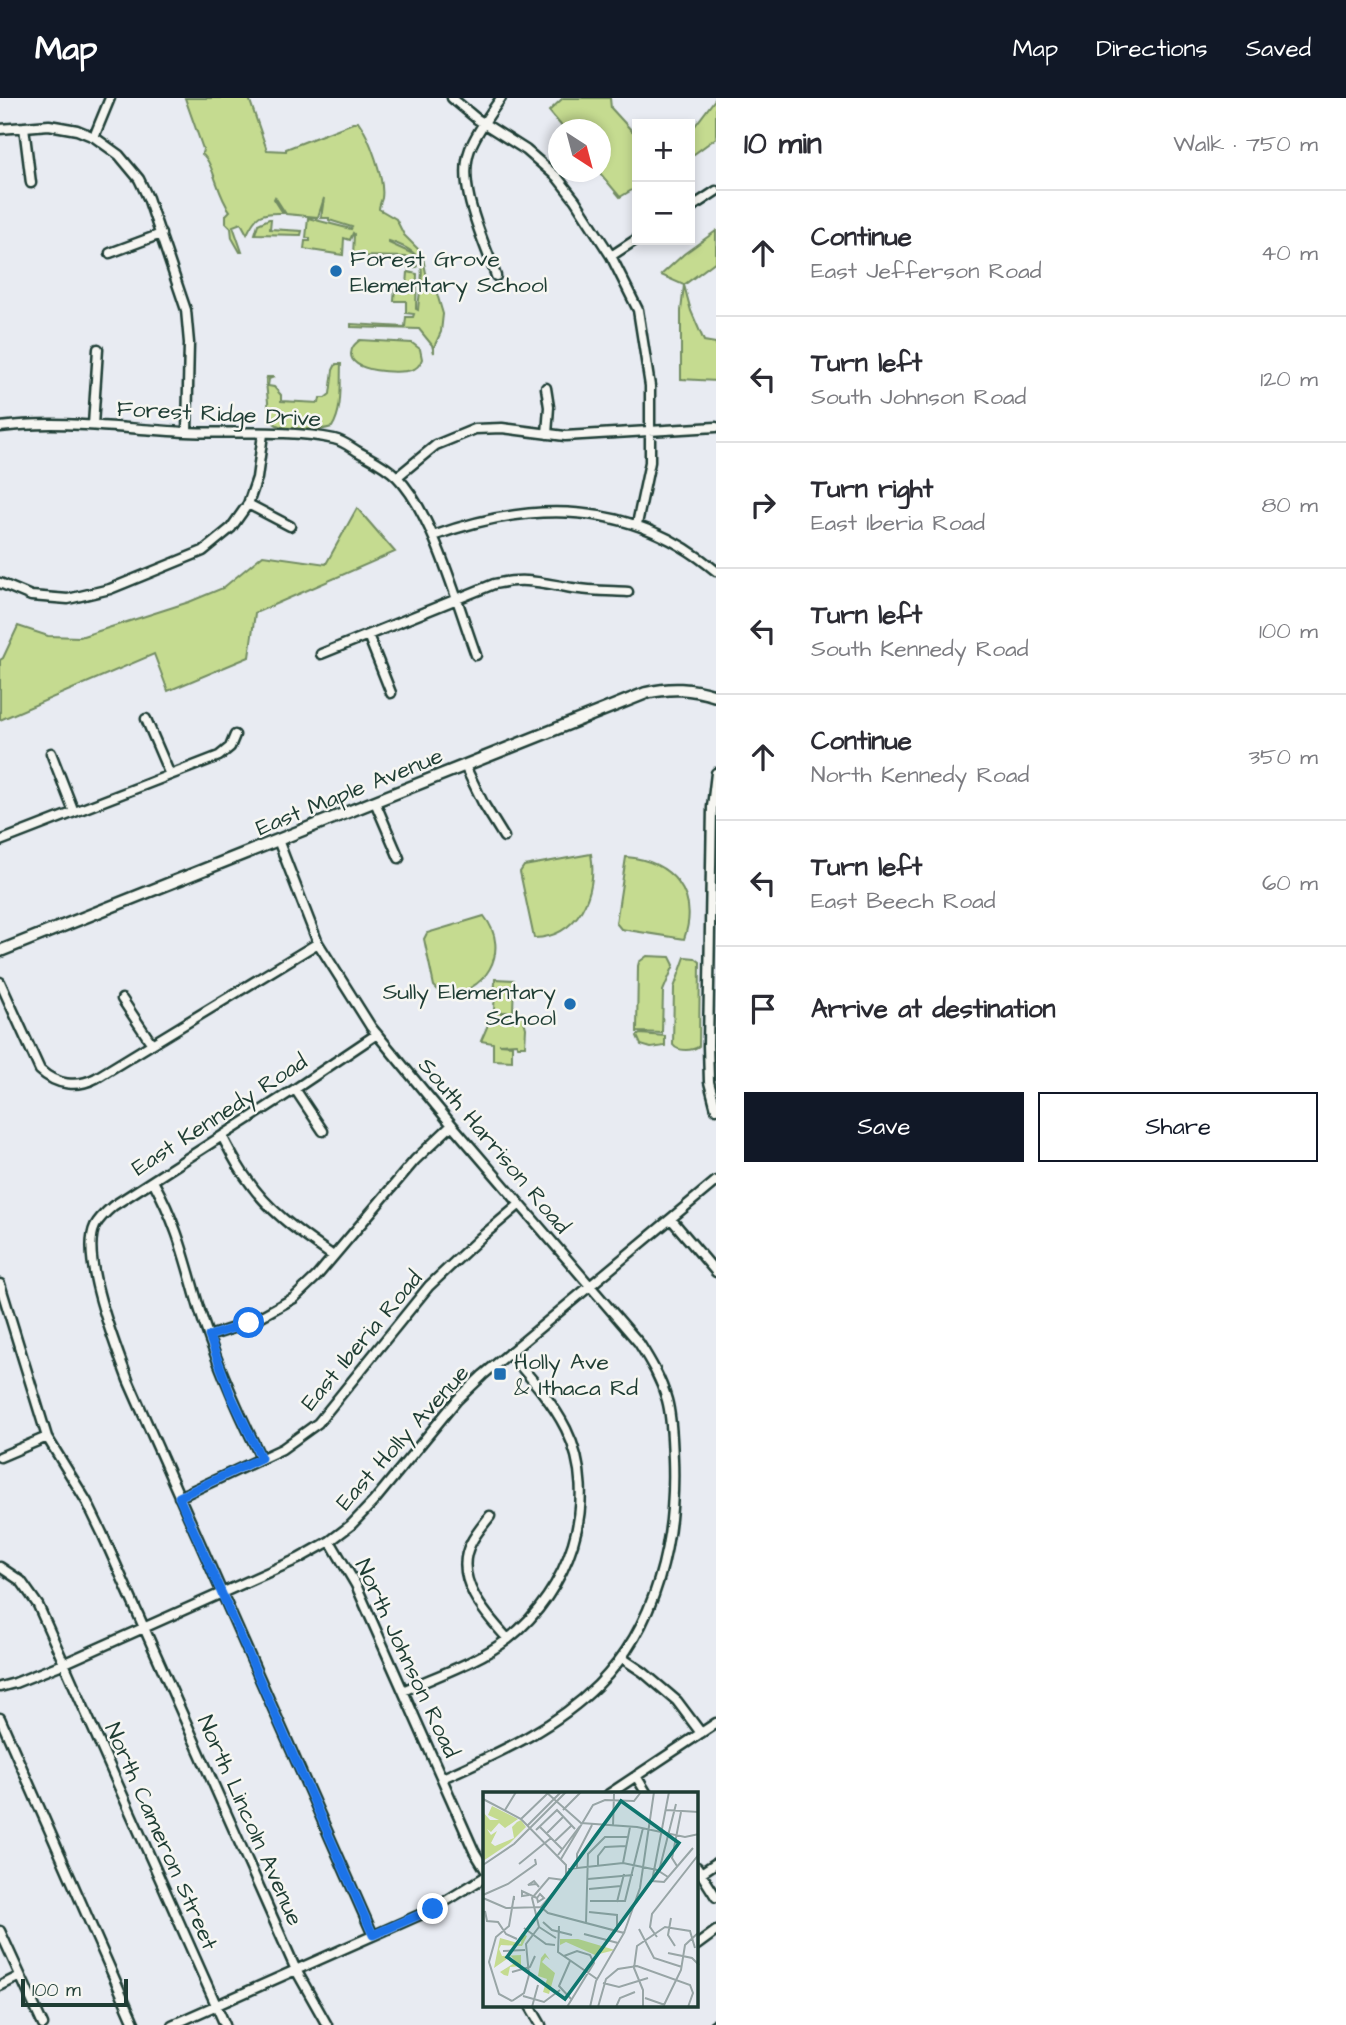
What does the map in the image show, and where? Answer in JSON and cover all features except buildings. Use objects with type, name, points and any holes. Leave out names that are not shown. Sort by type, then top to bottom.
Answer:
[{"type":"main road","name":"East Maple Avenue","points":[[0,951],[646,693],[679,688],[695,689],[716,696]]},
{"type":"street","points":[[94,137],[110,98]]},
{"type":"street","points":[[452,98],[526,150],[557,177],[611,256],[638,310],[650,386],[650,461],[637,524]]},
{"type":"street","points":[[496,276],[467,188],[466,174],[471,148],[501,98]]},
{"type":"street","points":[[24,127],[31,183]]},
{"type":"street","points":[[0,129],[63,127],[94,137],[119,155],[134,172],[148,198],[161,234],[180,289],[189,328],[187,432]]},
{"type":"street","points":[[695,205],[716,191]]},
{"type":"street","points":[[110,253],[161,234]]},
{"type":"street","points":[[611,256],[632,242]]},
{"type":"street","points":[[93,425],[98,349]]},
{"type":"street","points":[[546,388],[549,407],[547,435]]},
{"type":"street","name":"Forest Ridge Drive","points":[[0,427],[31,424],[93,425],[336,439],[375,460],[397,477],[416,504],[433,536],[476,655]]},
{"type":"street","points":[[397,477],[423,453],[463,432],[490,428],[576,436],[716,427]]},
{"type":"street","points":[[1,587],[31,596],[57,599],[84,596],[110,589],[203,551],[231,528],[248,504],[257,478],[263,434]]},
{"type":"street","points":[[248,504],[290,526]]},
{"type":"street","points":[[433,536],[496,517],[537,512],[570,513],[637,524],[687,551],[716,572]]},
{"type":"street","points":[[321,654],[494,583],[542,580],[572,588],[628,592]]},
{"type":"street","points":[[368,635],[391,693]]},
{"type":"street","points":[[146,719],[170,775]]},
{"type":"street","points":[[0,842],[219,756],[230,747],[235,736]]},
{"type":"street","points":[[51,753],[74,812]]},
{"type":"street","points":[[465,766],[504,837]]},
{"type":"street","points":[[716,773],[711,853],[712,1060],[709,1082],[716,1109]]},
{"type":"street","points":[[375,802],[399,858]]},
{"type":"street","name":"South Harrison Road","points":[[278,840],[318,943],[351,997],[377,1034],[452,1125],[639,1343],[657,1372],[668,1403],[674,1487],[669,1541],[661,1579],[634,1639],[622,1658],[598,1685],[565,1713],[531,1736],[443,1778]]},
{"type":"street","points":[[0,982],[40,1070],[55,1081],[74,1084],[91,1081],[318,943]]},
{"type":"street","points":[[122,999],[152,1044]]},
{"type":"street","name":"East Kennedy Road","points":[[179,1497],[128,1380],[116,1345],[93,1266],[92,1235],[100,1217],[113,1206],[377,1034]]},
{"type":"street","points":[[295,1089],[323,1131]]},
{"type":"street","points":[[209,1336],[249,1323],[294,1298],[316,1277],[415,1160],[452,1125]]},
{"type":"street","points":[[222,1136],[247,1180],[261,1198],[291,1226],[333,1256]]},
{"type":"street","points":[[153,1181],[178,1233],[209,1336],[230,1393],[261,1458]]},
{"type":"street","name":"East Holly Avenue","points":[[0,1686],[15,1683],[65,1663],[298,1559],[330,1541],[351,1525],[374,1501],[457,1400],[509,1353],[716,1181]]},
{"type":"street","name":"East Iberia Road","points":[[179,1497],[282,1449],[318,1423],[429,1286],[520,1204]]},
{"type":"street","points":[[671,1219],[716,1272]]},
{"type":"street","name":"North Lincoln Avenue","points":[[1,1289],[47,1437],[87,1502],[296,1970],[327,2025]]},
{"type":"street","points":[[403,1691],[487,1653],[508,1639],[538,1610],[560,1576],[576,1535],[580,1498],[578,1464],[566,1429],[550,1401],[509,1353]]},
{"type":"street","points":[[0,1457],[47,1437]]},
{"type":"street","points":[[179,1497],[373,1935]]},
{"type":"street","points":[[490,1516],[467,1553],[467,1576],[477,1600],[508,1639]]},
{"type":"street","name":"North Johnson Road","points":[[330,1541],[356,1585],[474,1851],[483,1866]]},
{"type":"street","name":"North Cameron Street","points":[[0,1567],[12,1573],[35,1599],[225,2025]]},
{"type":"street","points":[[622,1658],[677,1700],[701,1733]]},
{"type":"street","points":[[0,1718],[135,2025]]},
{"type":"street","points":[[612,1792],[716,1723]]},
{"type":"street","points":[[635,1776],[646,1792]]},
{"type":"street","points":[[716,1863],[699,1870],[716,1897]]},
{"type":"street","points":[[172,2025],[433,1909],[483,1878]]},
{"type":"street","points":[[0,1931],[43,2025]]},
{"type":"street","points":[[698,1944],[716,1931]]},
{"type":"street","points":[[0,1986],[20,1976]]},
{"type":"street","points":[[531,2008],[541,2025]]},
{"type":"green space","points":[[185,98],[249,98],[267,150],[286,151],[358,121],[379,169],[382,198],[379,209],[396,219],[404,235],[422,253],[427,278],[435,287],[443,314],[434,353],[432,345],[419,329],[351,327],[351,324],[405,327],[406,317],[413,317],[414,314],[406,313],[406,301],[394,301],[395,285],[407,285],[408,272],[417,274],[418,310],[421,266],[413,252],[389,241],[413,254],[417,267],[408,268],[408,257],[353,256],[353,233],[350,240],[344,238],[343,255],[304,249],[305,241],[310,241],[310,238],[306,238],[308,218],[351,229],[352,227],[329,218],[321,218],[324,198],[318,217],[286,214],[275,197],[283,213],[260,216],[247,234],[241,223],[233,226],[240,252],[232,238],[231,228],[226,223],[226,215],[230,211],[210,164],[202,154],[203,149]]},
{"type":"green space","points":[[563,98],[610,98],[611,108],[632,131],[632,190],[620,197],[607,182],[611,182],[611,119],[556,119],[549,111]]},
{"type":"green space","points":[[716,98],[716,138],[695,153],[695,126]]},
{"type":"green space","points":[[269,219],[270,229],[302,231],[301,235],[255,234],[258,224]]},
{"type":"green space","points":[[716,231],[716,261],[684,285],[661,275]]},
{"type":"green space","points":[[684,285],[691,311],[704,341],[716,343],[716,381],[681,379],[681,311]]},
{"type":"green space","points":[[360,340],[412,343],[420,349],[422,359],[417,368],[405,371],[367,368],[353,360],[351,354]]},
{"type":"green space","points":[[336,364],[341,364],[340,397],[338,413],[332,427],[301,430],[284,428],[270,422],[267,377],[274,377],[269,379],[268,386],[274,387],[281,395],[281,401],[319,403],[320,398],[330,394]]},
{"type":"green space","points":[[357,508],[395,552],[255,613],[249,657],[168,691],[154,654],[0,720],[0,660],[18,626],[48,636],[80,637],[189,602],[223,588],[263,555],[326,564]]},
{"type":"green space","points":[[591,854],[591,883],[582,910],[562,930],[549,936],[534,938],[520,872],[524,866]]},
{"type":"green space","points":[[626,857],[657,865],[678,883],[685,894],[688,908],[684,939],[621,929],[616,923]]},
{"type":"green space","points":[[484,916],[492,929],[495,943],[490,969],[471,988],[442,994],[434,986],[424,939],[427,933]]},
{"type":"green space","points":[[647,956],[670,957],[674,965],[663,991],[662,1033],[637,1032],[638,966]]},
{"type":"green space","points":[[685,957],[695,958],[700,962],[699,1046],[686,1050],[673,1045],[674,988]]},
{"type":"green space","points":[[495,979],[514,980],[513,1012],[494,1012]]},
{"type":"green space","points":[[493,1013],[522,1013],[526,1028],[525,1046],[518,1046],[516,1043],[499,1044],[512,1045],[512,1061],[493,1060],[493,1043],[481,1041]]},
{"type":"green space","points":[[637,1036],[665,1036],[665,1046],[651,1048],[641,1045]]},
{"type":"place","name":"Forest Grove Elementary School","points":[[336,271]]},
{"type":"place","name":"Sully Elementary School","points":[[570,1004]]},
{"type":"place","name":"Holly Ave & Ithaca Rd","points":[[500,1374]]},
{"type":"route","points":[[249,1323],[209,1336],[230,1393],[261,1458],[179,1497],[373,1935],[433,1909]]}]
